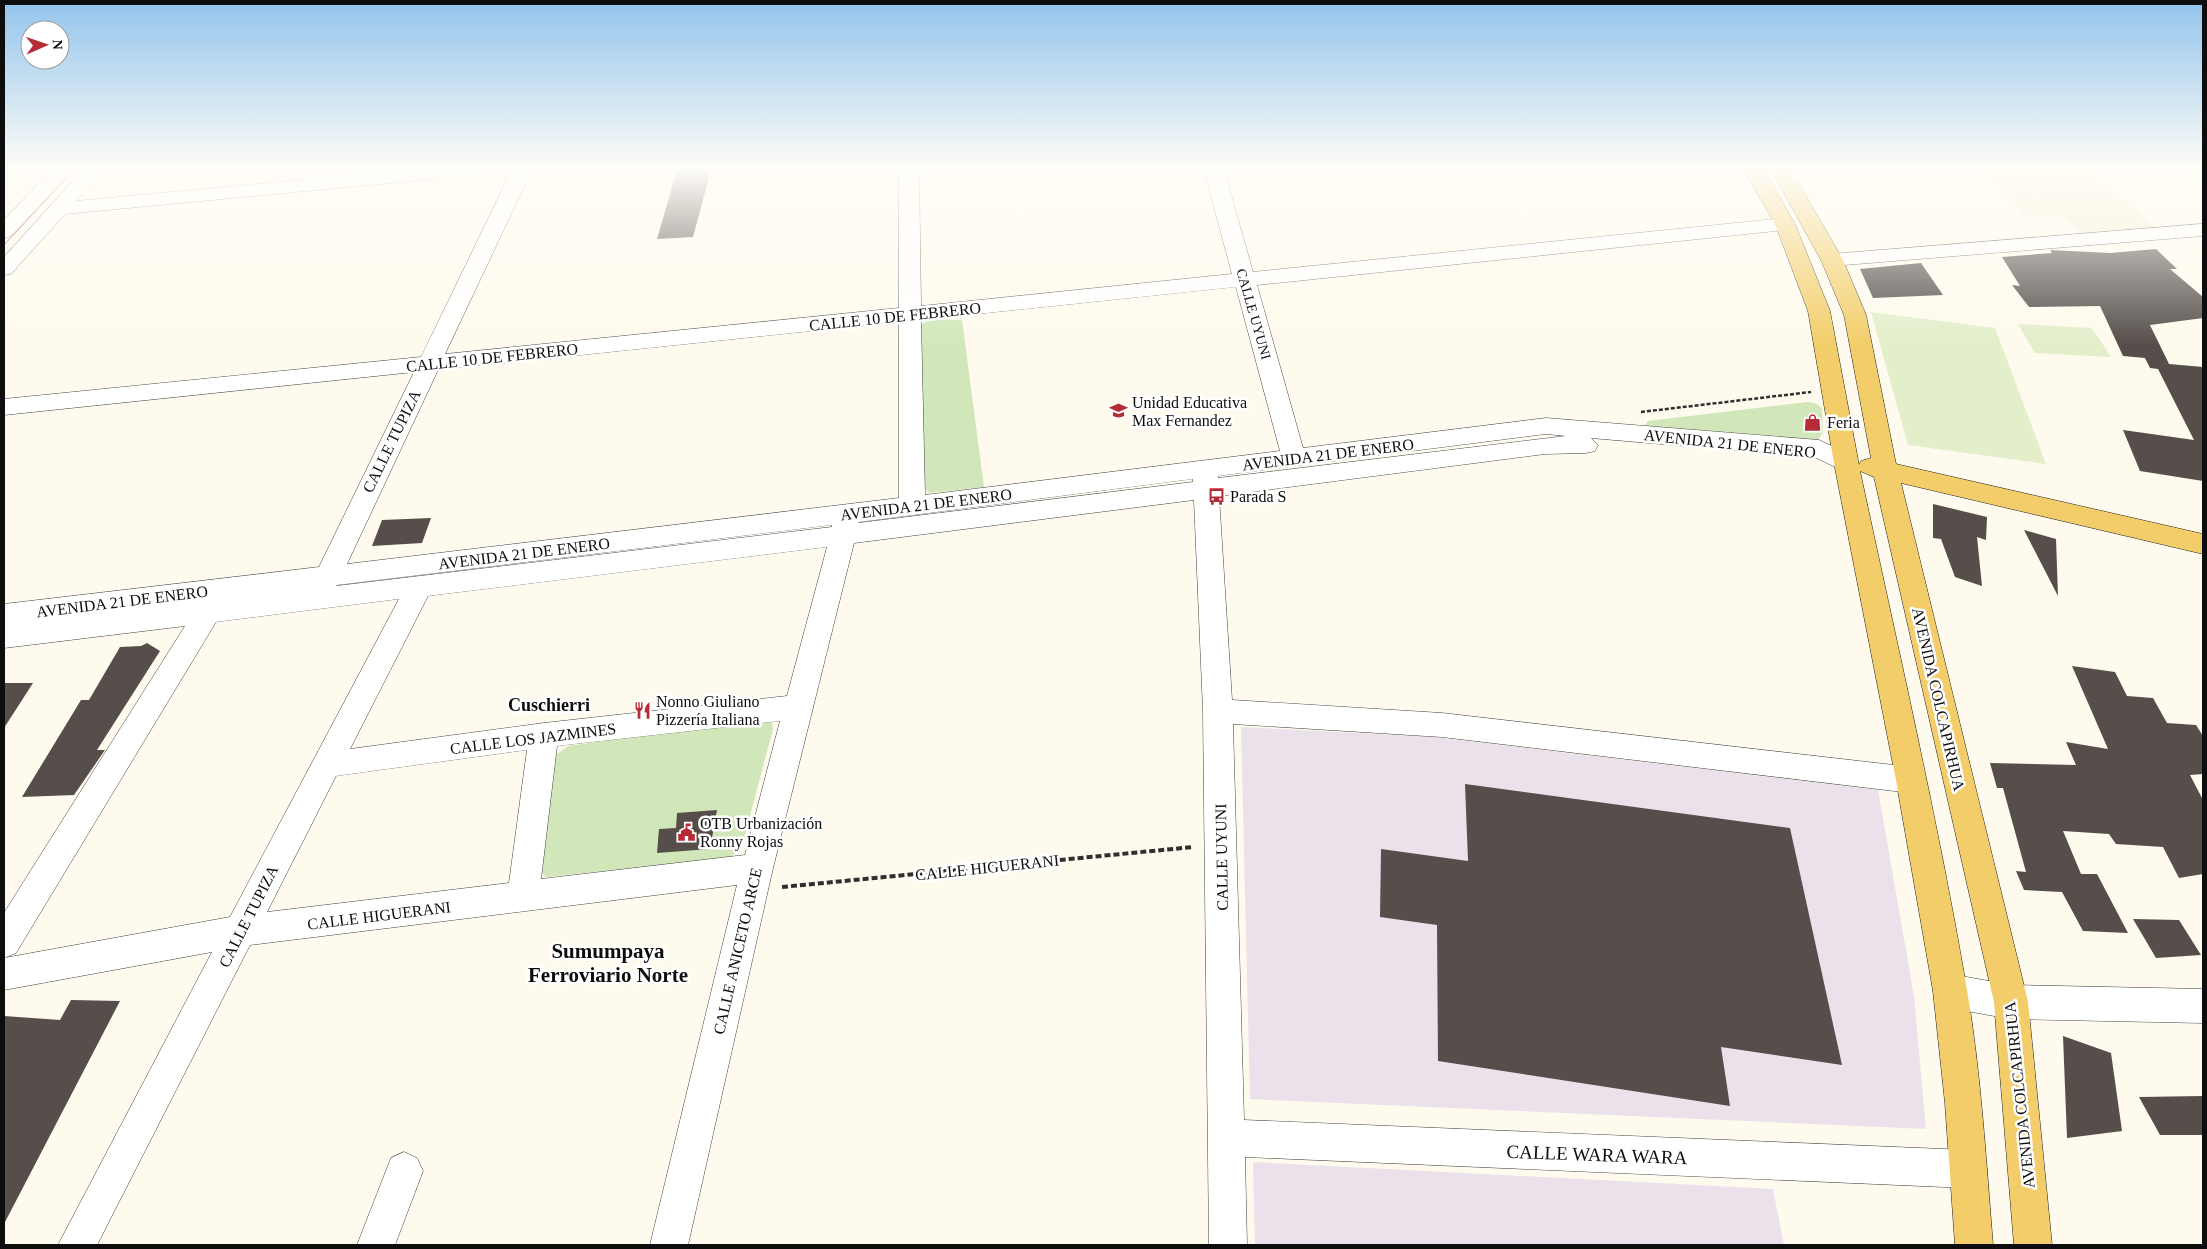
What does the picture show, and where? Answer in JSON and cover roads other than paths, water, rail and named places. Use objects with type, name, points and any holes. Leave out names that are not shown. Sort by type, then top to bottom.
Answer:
[{"type":"main road","points":[[1787,228],[1818,311],[1846,463],[1911,780],[1950,992],[1974,1245]]},
{"type":"main road","name":"AVENIDA COLCAPIRHUA","points":[[1814,228],[1832,260],[1855,315],[1885,469],[2011,1002],[2034,1245]]},
{"type":"main road","name":"AVENIDA 21 DE ENERO","points":[[1846,463],[1885,469],[2203,544]]},
{"type":"street","points":[[4,269],[41,228]]},
{"type":"street","name":"CALLE TUPIZA","points":[[322,588],[494,228]]},
{"type":"street","points":[[909,228],[912,506]]},
{"type":"street","name":"CALLE UYUNI","points":[[1230,228],[1294,459]]},
{"type":"street","name":"CALLE 10 DE FEBRERO","points":[[4,407],[1744,228]]},
{"type":"street","points":[[1832,260],[2203,230]]},
{"type":"street","name":"AVENIDA 21 DE ENERO","points":[[4,615],[322,588],[846,525],[1205,479],[1294,459],[1546,426],[1819,449],[1846,463]]},
{"type":"street","name":"AVENIDA 21 DE ENERO","points":[[4,637],[207,613],[322,588],[419,587],[846,525],[912,506],[1571,444],[1822,466],[1846,463]]},
{"type":"street","name":"CALLE UYUNI","points":[[1205,479],[1218,711],[1228,1245]]},
{"type":"street","name":"CALLE ANICETO ARCE","points":[[669,1245],[765,878],[800,707],[846,525]]},
{"type":"street","name":"CALLE TUPIZA","points":[[77,1245],[419,587]]},
{"type":"street","points":[[4,942],[207,613]]},
{"type":"street","name":"CALLE LOS JAZMINES","points":[[325,765],[544,735],[800,707]]},
{"type":"street","points":[[1218,711],[1442,725],[1911,780]]},
{"type":"street","points":[[523,897],[544,735]]},
{"type":"street","name":"CALLE HIGUERANI","points":[[4,974],[240,931],[523,897],[765,878]]},
{"type":"street","points":[[1950,992],[2011,1002],[2203,1007]]},
{"type":"street","name":"CALLE WARA WARA","points":[[1226,1138],[1968,1169]]},
{"type":"street","points":[[376,1245],[404,1171]]},
{"type":"tram line","points":[[4,245],[20,228]]},
{"type":"place","name":"Unidad Educativa Max Fernandez","points":[[1118,411]]},
{"type":"place","name":"Feria","points":[[1813,422]]},
{"type":"place","name":"Parada S","points":[[1216,496]]},
{"type":"place","name":"Nonno Giuliano Pizzería Italiana","points":[[642,710]]},
{"type":"place","name":"OTB Urbanización Ronny Rojas","points":[[686,832]]},
{"type":"district","name":"Cuschierri","points":[[549,705]]},
{"type":"district","name":"Sumumpaya Ferroviario Norte","points":[[608,963]]}]
